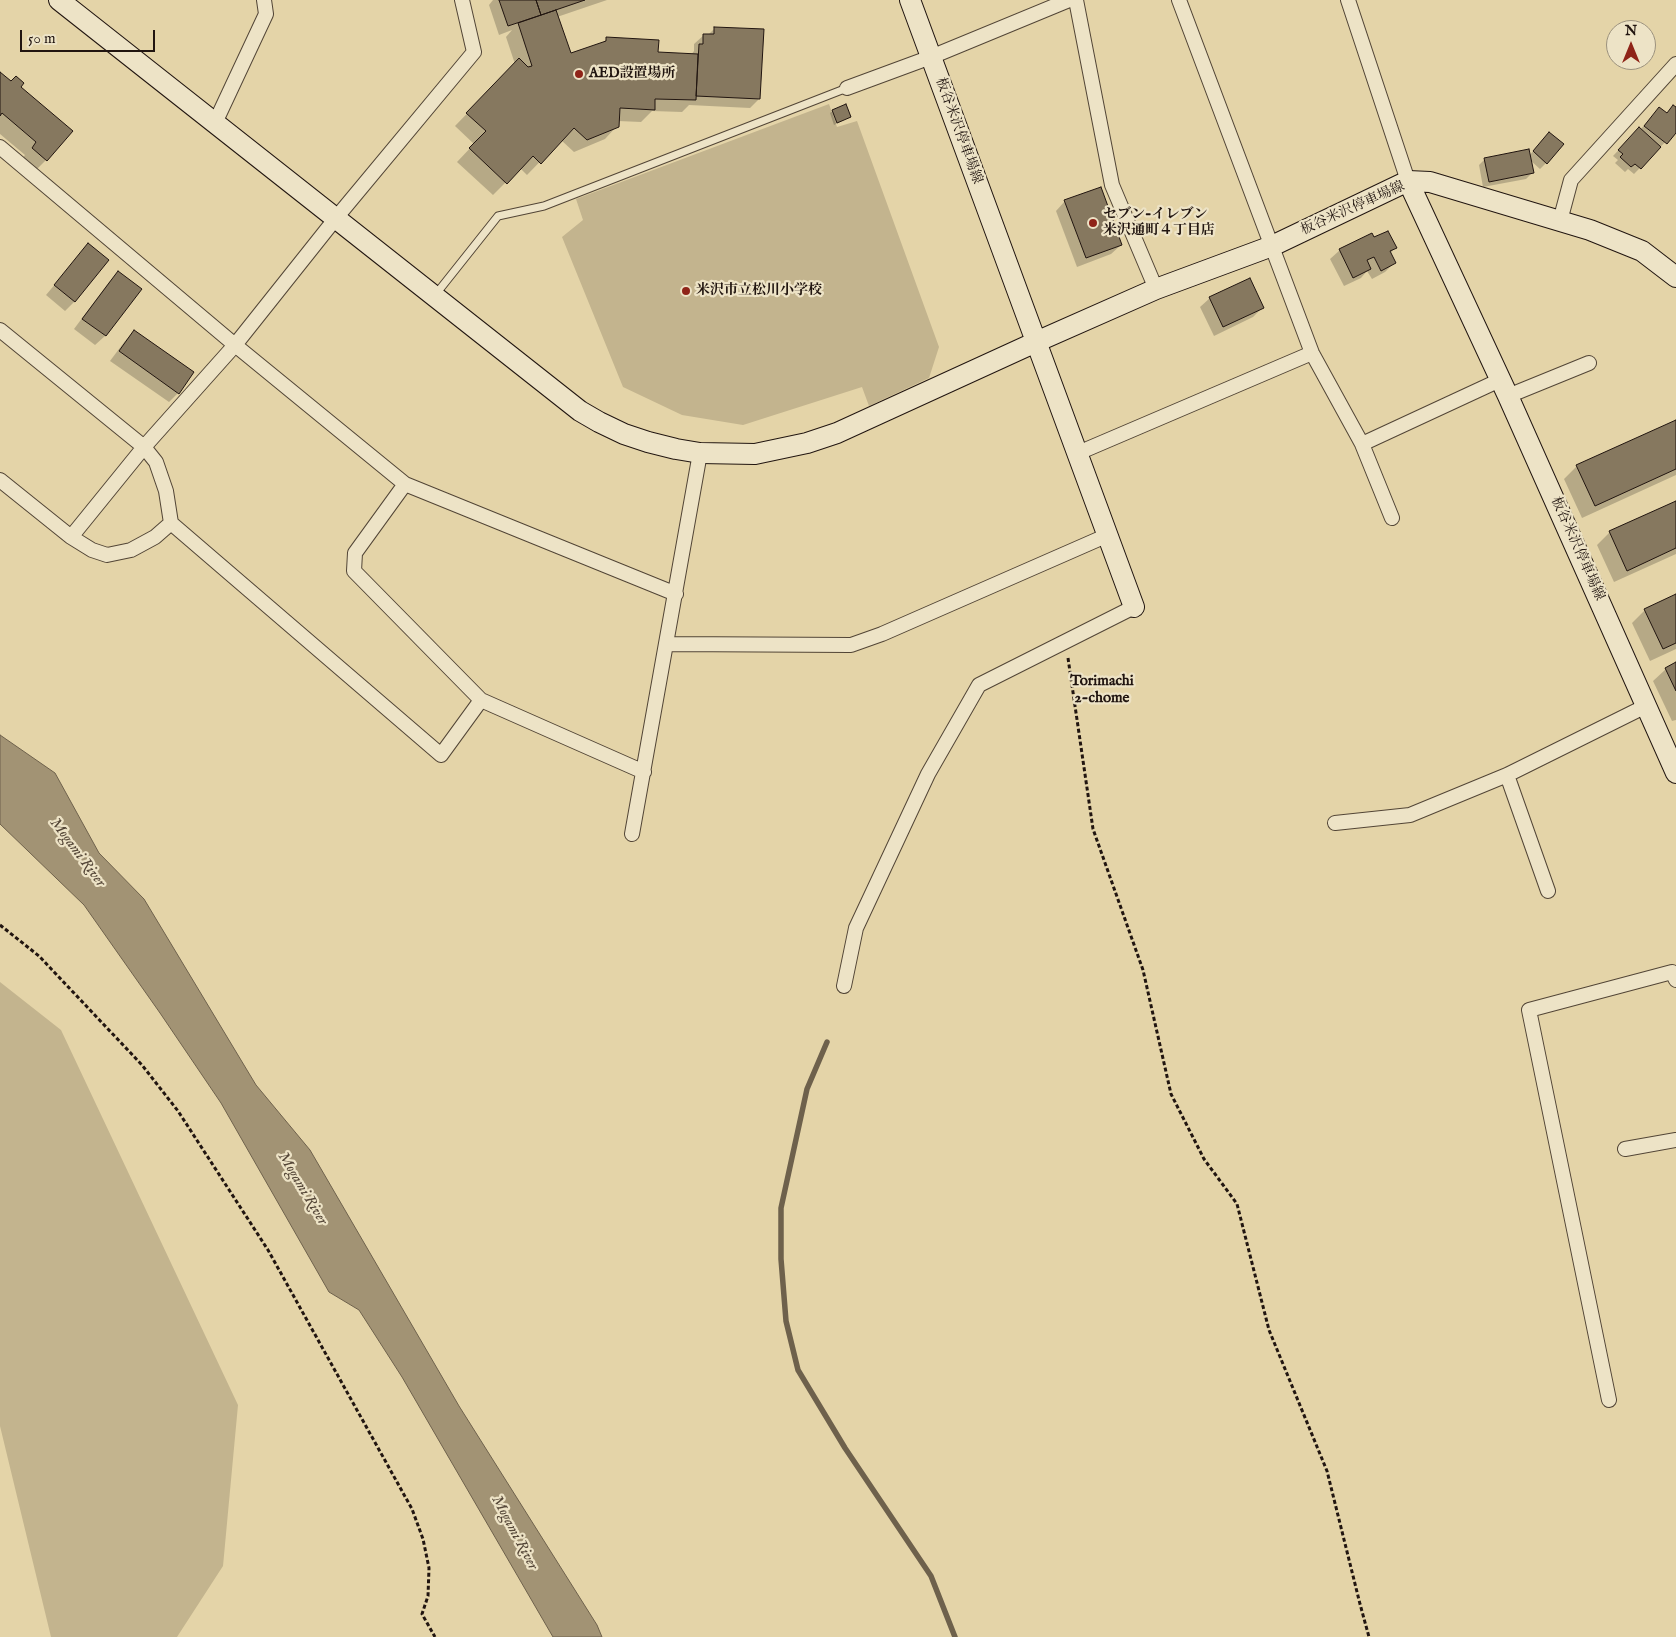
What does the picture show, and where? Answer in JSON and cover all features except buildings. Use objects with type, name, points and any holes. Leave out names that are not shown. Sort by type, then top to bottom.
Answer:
[{"type":"street","points":[[59,0],[586,415],[624,434],[648,442],[700,453],[755,454],[798,445],[838,433],[1036,342],[1134,607],[979,685],[928,774],[856,928],[844,986]]},
{"type":"street","points":[[215,123],[266,14],[264,0]]},
{"type":"street","points":[[71,538],[144,446],[235,345],[336,218],[474,52],[462,0]]},
{"type":"street","name":"板谷米沢停車場線","points":[[910,0],[1036,342],[1156,289],[1272,246],[1408,181],[1504,388],[1676,772]]},
{"type":"street","points":[[847,88],[931,57],[1052,3],[1069,0]]},
{"type":"street","points":[[1076,0],[1112,185],[1156,289]]},
{"type":"street","points":[[1179,0],[1312,353],[1362,444],[1392,518]]},
{"type":"street","points":[[1348,0],[1408,181],[1430,182],[1590,230],[1642,252],[1676,277]]},
{"type":"street","points":[[1560,221],[1571,180],[1676,64]]},
{"type":"street","points":[[0,147],[235,345],[404,484],[676,594]]},
{"type":"street","points":[[0,330],[144,446],[156,462],[166,491],[170,523],[441,755],[481,700]]},
{"type":"street","points":[[1078,453],[1312,353]]},
{"type":"street","points":[[1362,444],[1504,388],[1589,363]]},
{"type":"street","points":[[632,834],[700,453]]},
{"type":"street","points":[[0,480],[71,538],[92,550],[106,555],[131,550],[155,538],[170,523]]},
{"type":"street","points":[[404,484],[356,553],[354,571],[481,700],[644,772]]},
{"type":"street","points":[[667,644],[851,645],[882,634],[1108,535]]},
{"type":"street","points":[[1335,823],[1410,815],[1507,775],[1646,706]]},
{"type":"street","points":[[1507,775],[1548,891]]},
{"type":"street","points":[[1609,1400],[1529,1010],[1672,972],[1676,980]]},
{"type":"street","points":[[1625,1149],[1676,1140]]},
{"type":"lane","points":[[434,295],[498,216],[544,206],[847,88]]},
{"type":"path","points":[[1066,642],[1093,829],[1143,970],[1171,1094],[1204,1159],[1237,1204],[1270,1330],[1327,1471],[1369,1637]]},
{"type":"path","points":[[0,925],[39,956],[142,1065],[178,1111],[268,1250],[412,1509],[423,1539],[429,1568],[428,1596],[422,1614],[435,1637]]},
{"type":"shaded area","points":[[829,104],[837,127],[857,121],[939,347],[929,378],[869,406],[862,387],[743,425],[682,415],[623,387],[562,237],[583,220],[576,199]]},
{"type":"shaded area","points":[[0,982],[61,1030],[238,1405],[223,1566],[177,1637],[51,1637],[0,1426]]},
{"type":"water","name":"Mogami River","points":[[0,735],[55,773],[99,853],[144,899],[256,1085],[310,1150],[459,1406],[597,1625],[602,1637],[553,1637],[402,1377],[359,1310],[329,1292],[221,1103],[160,1013],[84,905],[0,824]]},
{"type":"waterway","points":[[827,1042],[807,1089],[781,1208],[781,1259],[786,1321],[798,1370],[845,1448],[931,1576],[955,1637]]},
{"type":"place","name":"AED設置場所","points":[[579,74]]},
{"type":"place","name":"セブン-イレブン 米沢通町４丁目店","points":[[1093,223]]},
{"type":"place","name":"米沢市立松川小学校","points":[[686,291]]},
{"type":"district","name":"Torimachi 2-chome","points":[[1102,690]]}]
